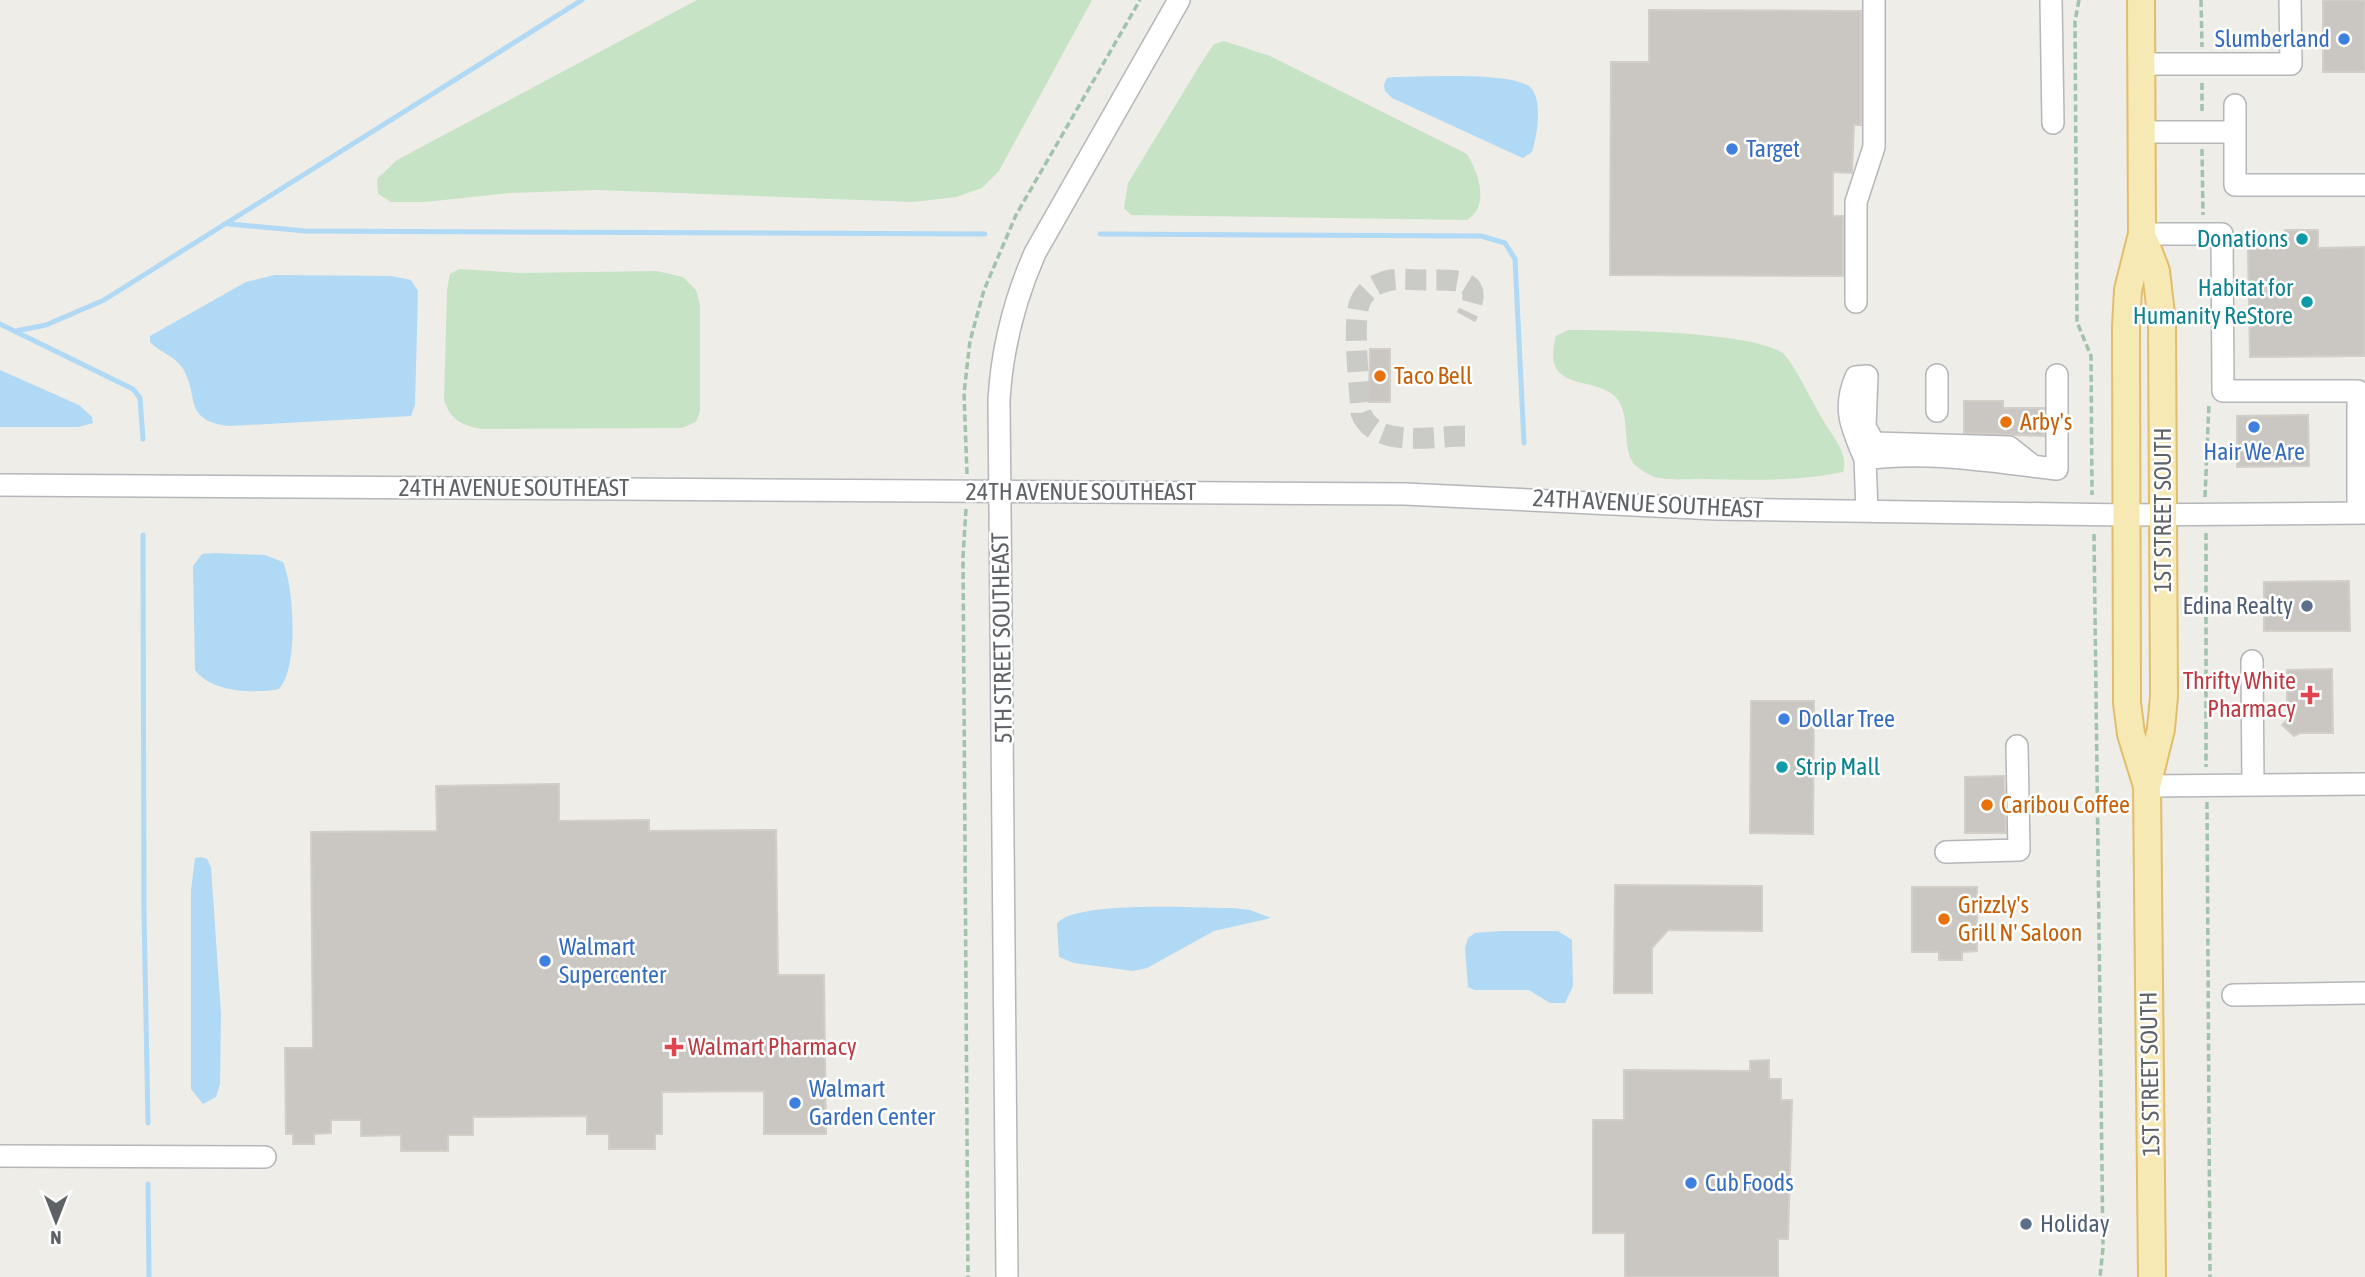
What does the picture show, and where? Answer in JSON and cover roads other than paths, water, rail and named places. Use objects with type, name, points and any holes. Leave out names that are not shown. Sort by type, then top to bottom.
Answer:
[{"type":"main road","name":"1ST STREET SOUTH","points":[[2141,0],[2142,234],[2127,304],[2127,703],[2133,743],[2147,786]]},
{"type":"main road","name":"1ST STREET SOUTH","points":[[2142,234],[2156,271],[2161,303],[2164,696],[2161,729],[2147,786],[2152,1277]]},
{"type":"street","name":"5TH STREET SOUTHEAST","points":[[1007,1277],[1000,375],[1018,294],[1048,228],[1179,0]]},
{"type":"street","points":[[1856,302],[1856,202],[1874,147],[1874,0]]},
{"type":"street","points":[[2051,0],[2053,123]]},
{"type":"street","points":[[2142,64],[2291,64],[2290,0]]},
{"type":"street","points":[[2235,105],[2235,185],[2365,185]]},
{"type":"street","points":[[2143,132],[2235,132]]},
{"type":"street","points":[[2142,234],[2222,234],[2223,391],[2358,391],[2362,513]]},
{"type":"street","points":[[1937,375],[1937,411]]},
{"type":"street","points":[[1865,459],[1906,453],[2006,461],[2057,469],[2057,375]]},
{"type":"street","points":[[1867,376],[1857,411],[1865,459],[1867,511]]},
{"type":"street","points":[[1857,411],[1874,443],[2009,447],[2033,466]]},
{"type":"street","name":"24TH AVENUE SOUTHEAST","points":[[0,485],[1429,495],[1680,509],[2126,515],[2362,513]]},
{"type":"street","points":[[2252,661],[2253,785]]},
{"type":"street","points":[[1946,852],[2019,850],[2017,746]]},
{"type":"street","points":[[2147,786],[2365,784]]},
{"type":"street","points":[[2233,995],[2365,993]]},
{"type":"street","points":[[0,1156],[265,1157]]},
{"type":"water","points":[[1488,77],[1522,83],[1531,88],[1537,101],[1537,128],[1532,152],[1523,158],[1392,98],[1385,91],[1384,84],[1387,78]]},
{"type":"water","points":[[275,275],[391,276],[411,280],[418,291],[415,405],[411,416],[230,426],[214,423],[198,412],[187,376],[181,366],[150,342],[150,336],[246,282]]},
{"type":"water","points":[[0,370],[79,405],[92,417],[93,423],[78,427],[0,427]]},
{"type":"water","points":[[202,554],[265,555],[283,562],[290,590],[293,627],[290,664],[279,689],[233,690],[211,683],[195,670],[193,566]]},
{"type":"water","points":[[195,858],[207,859],[211,867],[221,1014],[220,1084],[216,1097],[203,1104],[191,1089],[191,890]]},
{"type":"water","points":[[1113,908],[1250,910],[1271,918],[1214,931],[1147,968],[1133,971],[1074,963],[1059,957],[1057,923],[1069,916]]},
{"type":"water","points":[[1558,931],[1572,940],[1573,986],[1565,1003],[1550,1003],[1529,990],[1475,990],[1468,987],[1465,948],[1468,938],[1475,933]]},
{"type":"waterway","points":[[16,331],[46,325],[104,300],[582,0]]},
{"type":"waterway","points":[[229,224],[305,231],[985,234]]},
{"type":"waterway","points":[[1100,234],[1481,236],[1505,243],[1515,259],[1524,443]]},
{"type":"waterway","points":[[0,324],[133,389],[140,398],[143,439]]},
{"type":"waterway","points":[[143,535],[144,912],[148,1123]]},
{"type":"waterway","points":[[148,1184],[149,1277]]},
{"type":"tunnel","points":[[1465,436],[1406,438],[1379,432],[1368,424],[1361,413],[1356,337],[1358,309],[1363,297],[1375,286],[1391,280],[1446,280],[1464,283],[1470,287],[1473,294],[1466,317]]},
{"type":"place","name":"Slumberland","points":[[2344,39]]},
{"type":"place","name":"Target","points":[[1732,149]]},
{"type":"place","name":"Donations","points":[[2302,239]]},
{"type":"place","name":"Habitat for Humanity ReStore","points":[[2307,302]]},
{"type":"place","name":"Taco Bell","points":[[1380,376]]},
{"type":"place","name":"Arby's","points":[[2006,422]]},
{"type":"place","name":"Hair We Are","points":[[2254,427]]},
{"type":"place","name":"Edina Realty","points":[[2307,606]]},
{"type":"place","name":"Thrifty White Pharmacy","points":[[2310,695]]},
{"type":"place","name":"Dollar Tree","points":[[1784,719]]},
{"type":"place","name":"Strip Mall","points":[[1782,767]]},
{"type":"place","name":"Caribou Coffee","points":[[1987,805]]},
{"type":"place","name":"Grizzly's Grill N' Saloon","points":[[1944,919]]},
{"type":"place","name":"Walmart Supercenter","points":[[545,961]]},
{"type":"place","name":"Walmart Pharmacy","points":[[674,1047]]},
{"type":"place","name":"Walmart Garden Center","points":[[795,1103]]},
{"type":"place","name":"Cub Foods","points":[[1691,1183]]},
{"type":"place","name":"Holiday","points":[[2026,1224]]}]
